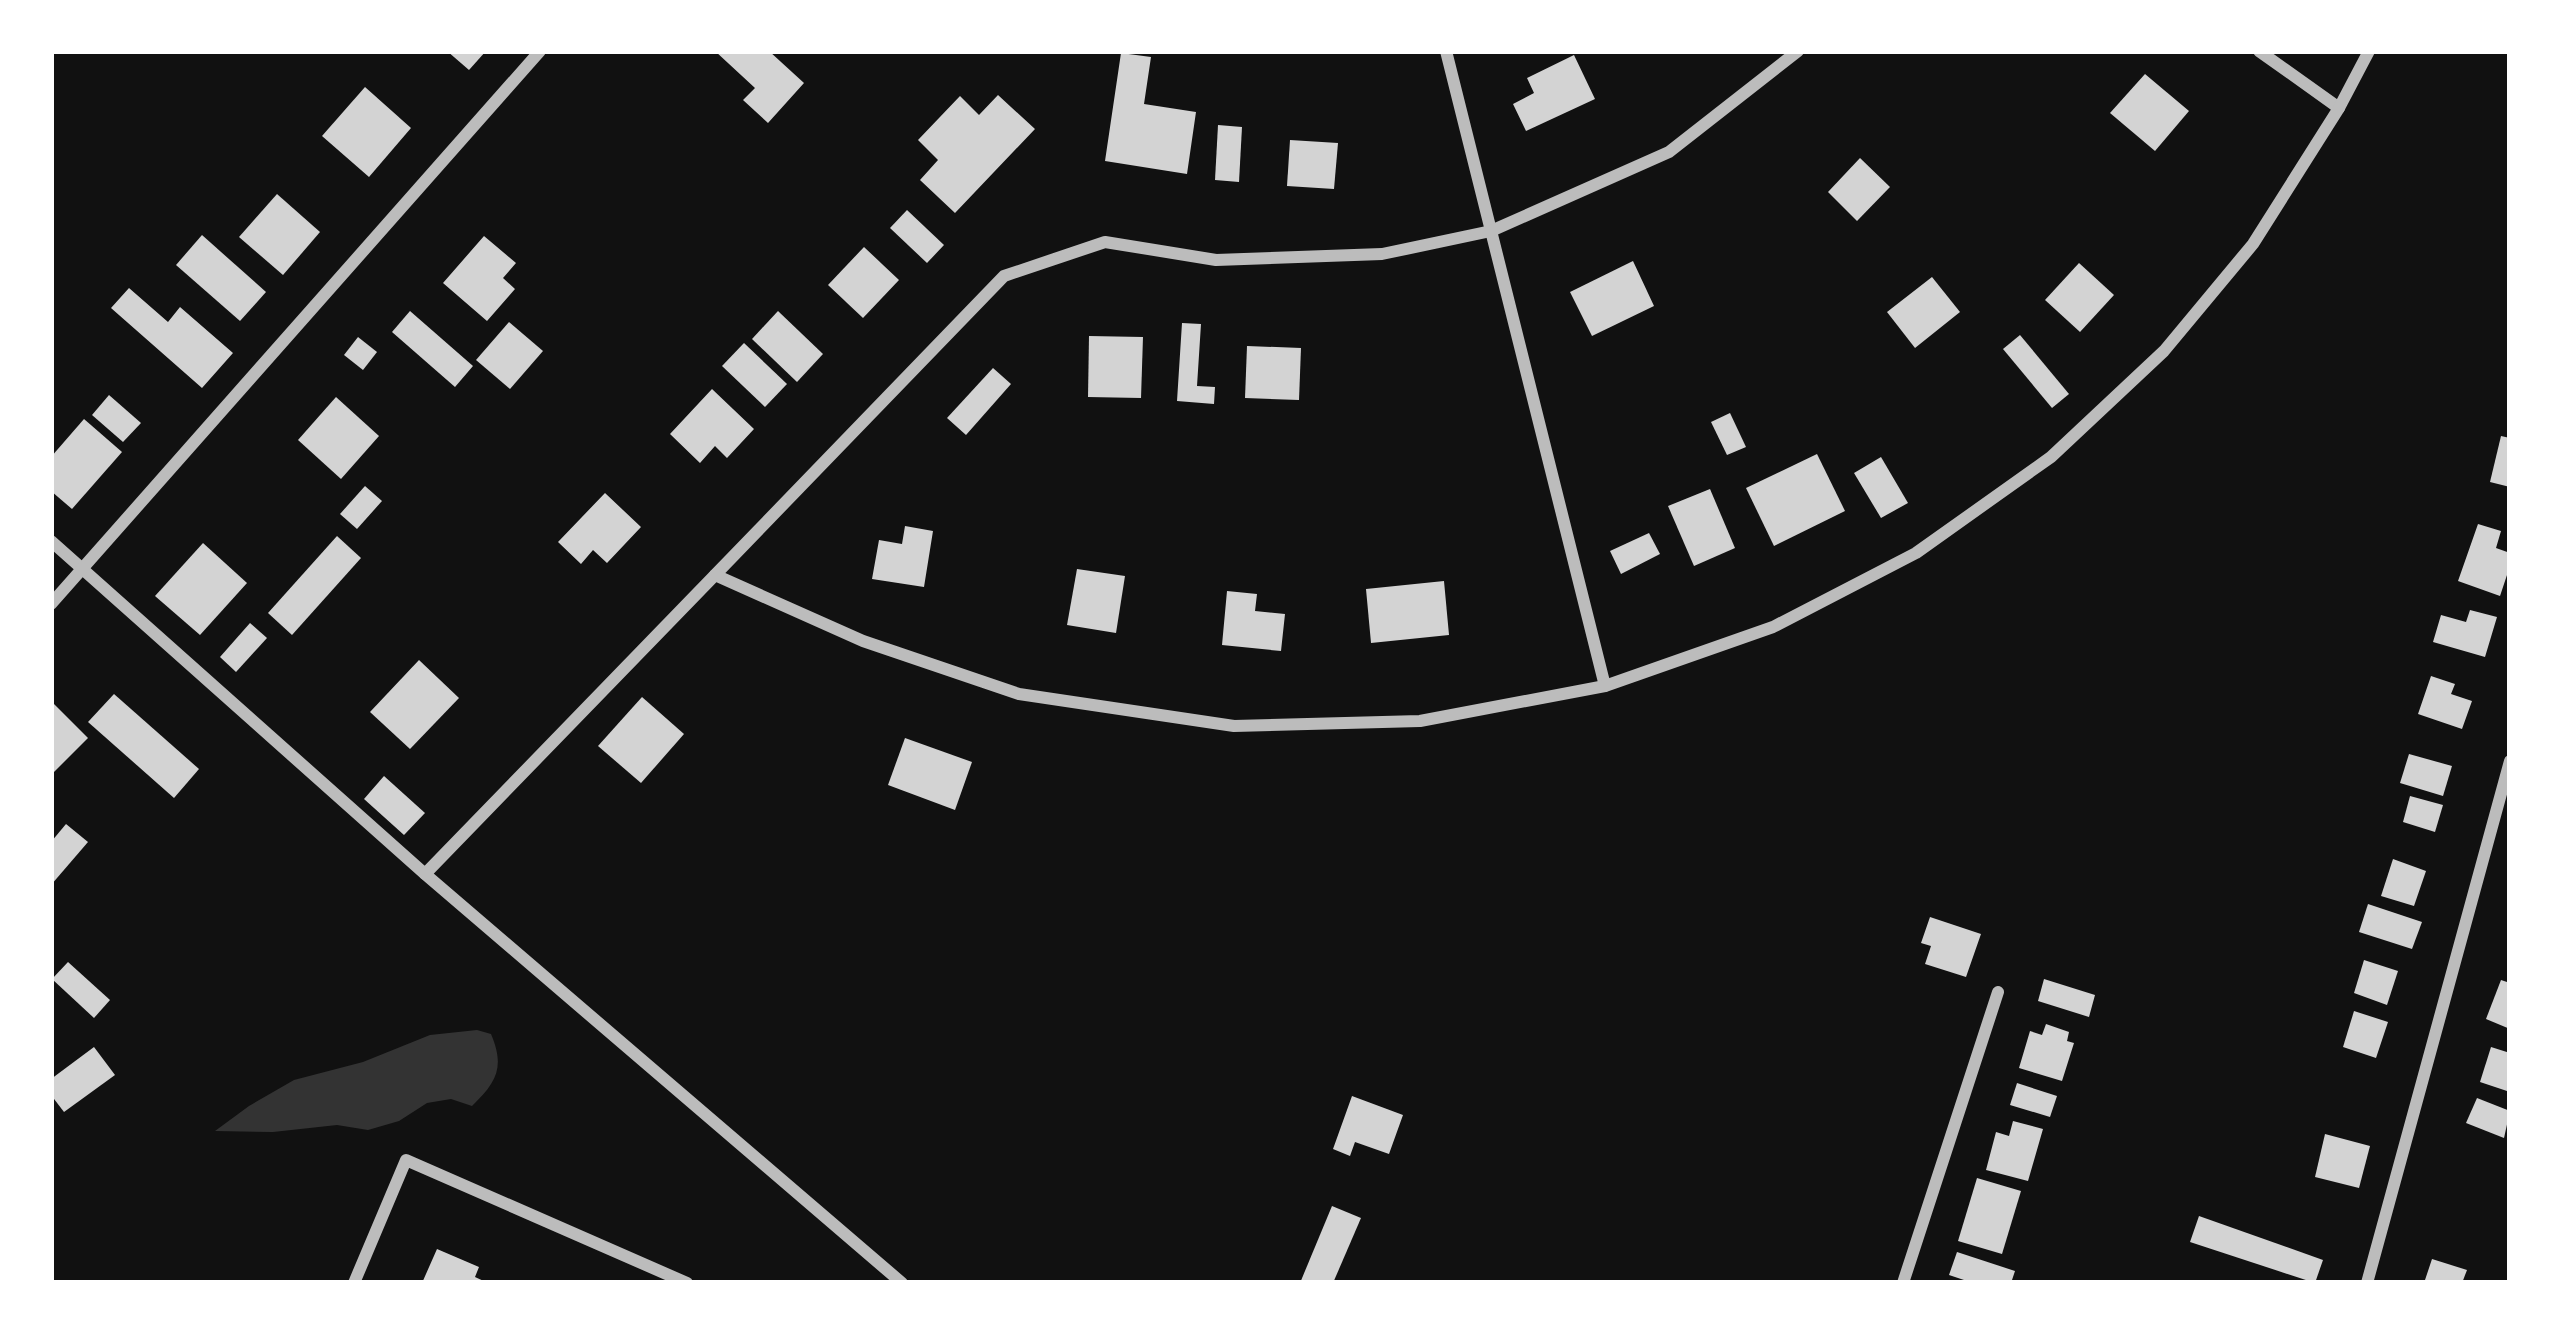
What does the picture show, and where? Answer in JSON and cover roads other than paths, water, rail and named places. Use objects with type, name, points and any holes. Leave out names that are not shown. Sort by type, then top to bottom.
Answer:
[{"type":"street","points":[[51,604],[540,51]]},
{"type":"street","points":[[1446,51],[1605,686]]},
{"type":"street","points":[[425,874],[1004,276],[1105,242],[1216,260],[1382,254],[1491,231],[1669,152],[1798,51]]},
{"type":"street","points":[[2259,51],[2339,108]]},
{"type":"street","points":[[715,575],[863,641],[1018,694],[1234,726],[1420,721],[1605,686],[1794,617],[1916,553],[2051,457],[2164,351],[2253,244],[2339,108],[2369,51]]},
{"type":"street","points":[[51,541],[425,874],[902,1283]]},
{"type":"street","points":[[2367,1283],[2510,761]]},
{"type":"street","points":[[1903,1283],[1998,992]]},
{"type":"street","points":[[354,1283],[406,1160],[687,1283]]}]
